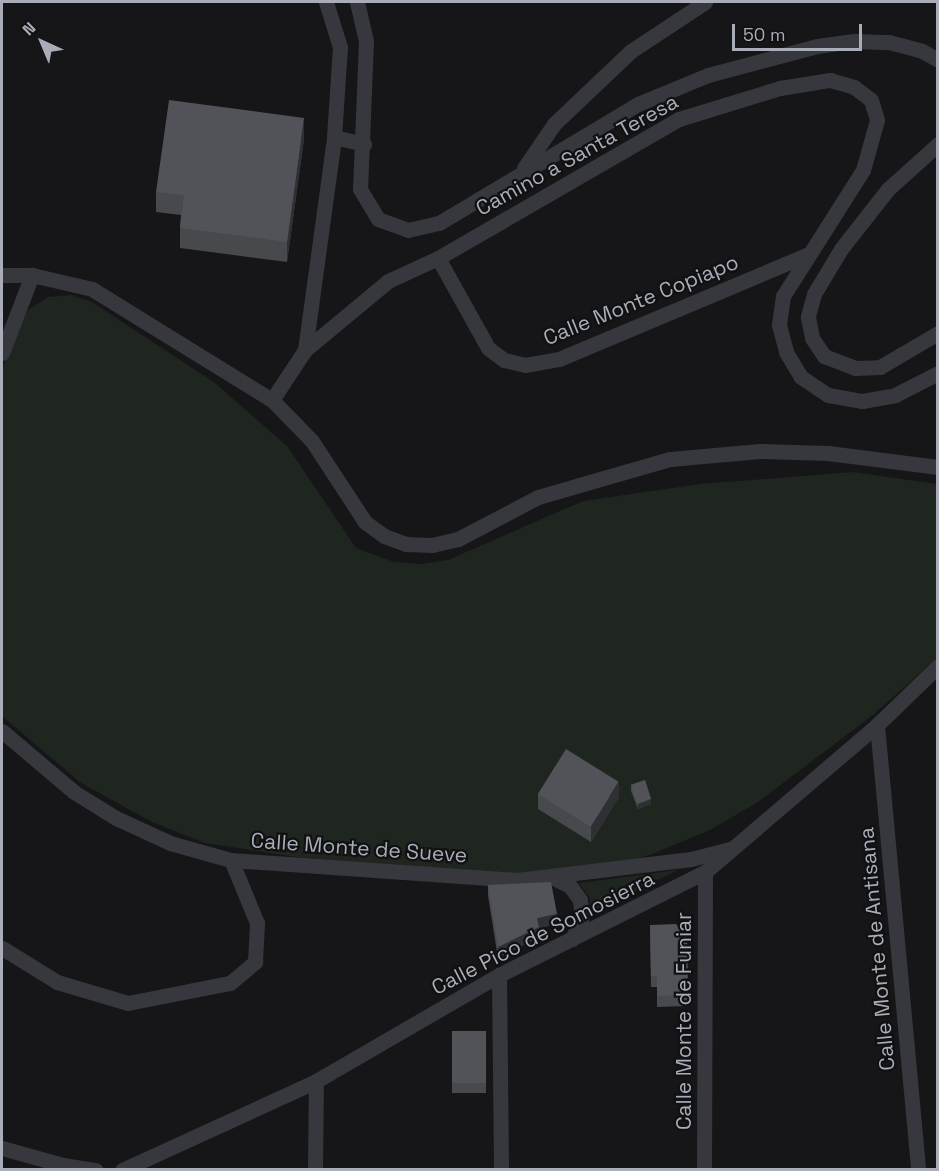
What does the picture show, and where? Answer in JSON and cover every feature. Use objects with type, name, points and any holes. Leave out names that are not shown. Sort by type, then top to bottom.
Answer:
[{"type":"street","name":"Camino a Santa Teresa","points":[[306,350],[334,137],[340,46],[327,2]]},
{"type":"street","name":"Camino a Santa Teresa","points":[[357,2],[366,41],[364,144],[360,189],[364,200],[378,219],[398,228],[430,227],[638,104],[708,75],[817,46],[854,41],[890,42],[922,51],[938,60]]},
{"type":"street","points":[[520,173],[554,124],[631,51],[705,2]]},
{"type":"street","name":"Camino a Santa Teresa","points":[[272,400],[306,350],[388,281],[438,258],[679,119],[780,88],[830,80],[854,87],[871,100],[877,120],[863,170],[806,255],[783,296],[779,325],[786,352],[801,376],[828,395],[862,401],[896,395],[938,373]]},
{"type":"street","points":[[334,137],[364,144]]},
{"type":"street","points":[[938,144],[888,189],[841,249],[814,294],[808,317],[812,338],[824,356],[855,368],[880,367],[938,333]]},
{"type":"street","name":"Calle Monte Copiapo","points":[[438,258],[488,348],[504,360],[525,364],[559,359],[806,255]]},
{"type":"street","points":[[2,353],[32,274]]},
{"type":"street","points":[[2,275],[32,274],[92,289],[272,400],[312,441],[365,522],[384,536],[419,545],[458,539],[538,497],[568,486],[670,459],[771,451],[828,453],[938,466]]},
{"type":"street","name":"Calle Pico de Somosierra","points":[[122,1170],[316,1081],[499,975],[705,872],[746,841],[877,725],[938,666]]},
{"type":"street","name":"Calle Monte de Antisana","points":[[877,725],[918,1170]]},
{"type":"street","name":"Calle Monte de Sueve","points":[[2,731],[74,792],[116,818],[170,843],[231,860],[517,880],[691,860],[746,841]]},
{"type":"street","points":[[2,948],[57,982],[128,1003],[230,983],[255,962],[257,923],[231,860]]},
{"type":"street","name":"Calle Monte de Funiar","points":[[704,1170],[705,872]]},
{"type":"street","points":[[548,876],[570,886],[580,900],[580,925],[572,939]]},
{"type":"street","points":[[499,975],[501,1170]]},
{"type":"street","points":[[315,1170],[316,1081]]},
{"type":"street","points":[[2,1148],[63,1165],[96,1170]]},
{"type":"shaded area","points":[[71,295],[92,302],[215,383],[287,446],[356,548],[394,562],[421,564],[448,560],[583,501],[700,484],[853,472],[937,484],[937,658],[873,715],[758,802],[710,830],[650,855],[615,864],[516,874],[303,858],[205,843],[152,822],[81,783],[2,716],[2,370],[16,328],[29,309],[48,297]]},
{"type":"shaded area","points":[[678,870],[589,913],[590,898],[579,883]]},
{"type":"building","points":[[169,100],[304,118],[287,242],[180,228],[184,195],[156,192]]},
{"type":"building","points":[[566,749],[619,782],[590,827],[538,794]]},
{"type":"building","points":[[645,780],[651,799],[637,804],[631,785]]},
{"type":"building","points":[[551,882],[557,914],[537,918],[539,927],[498,947],[488,885]]},
{"type":"building","points":[[676,924],[687,937],[688,995],[657,996],[657,976],[651,976],[650,925]]},
{"type":"building","points":[[452,1031],[486,1031],[486,1083],[452,1083]]}]
